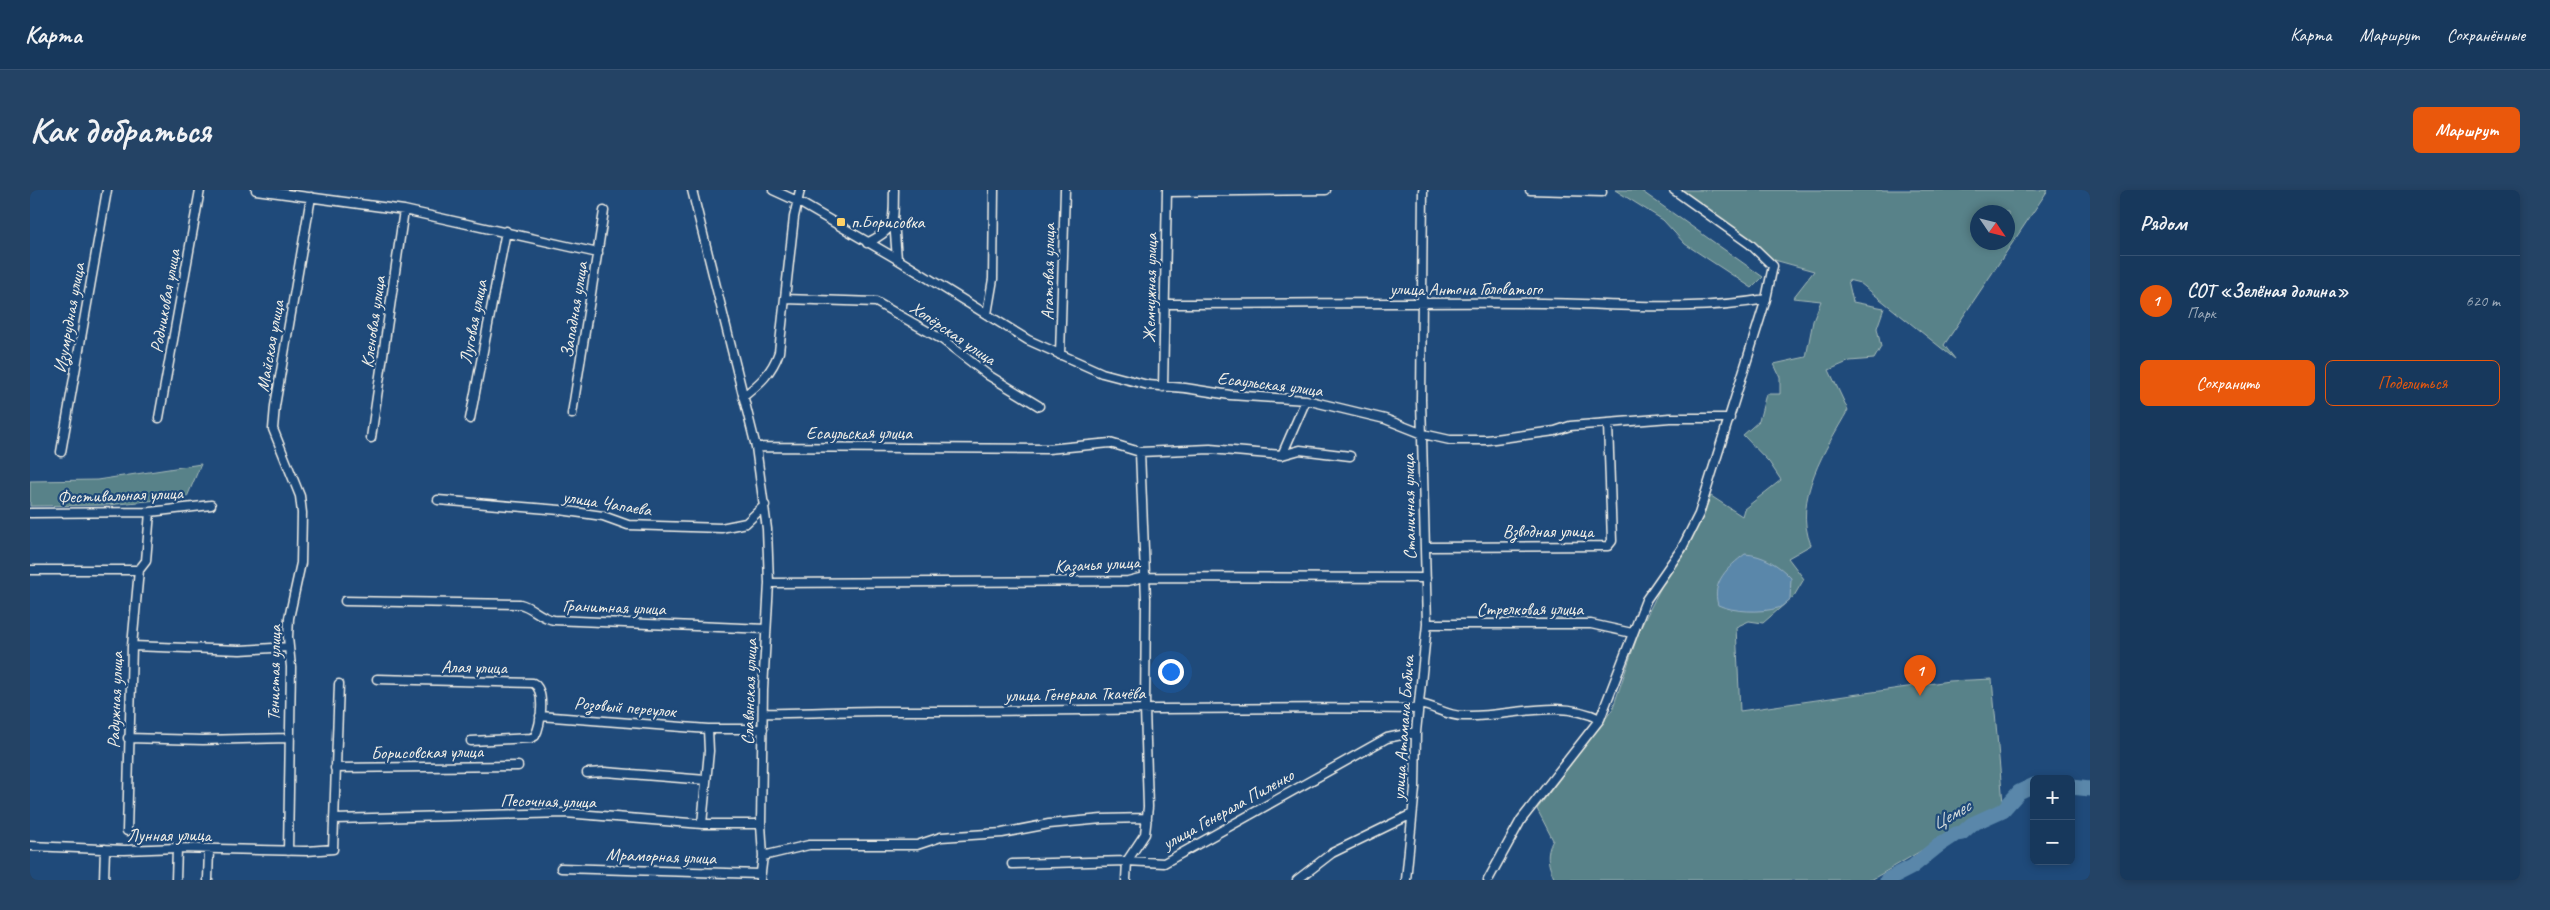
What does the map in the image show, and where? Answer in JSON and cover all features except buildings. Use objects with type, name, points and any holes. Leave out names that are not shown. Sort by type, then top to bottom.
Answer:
[{"type":"street","name":"Изумрудная улица","points":[[61,452],[107,190]]},
{"type":"street","name":"Родниковая улица","points":[[159,418],[200,190]]},
{"type":"street","points":[[256,190],[404,210],[506,231],[598,253]]},
{"type":"street","points":[[692,190],[756,448]]},
{"type":"street","name":"Есаульская улица","points":[[772,190],[797,201],[897,259],[1028,340],[1102,373],[1163,387],[1186,388],[1230,395],[1306,400],[1385,419],[1423,434],[1450,440],[1487,440],[1554,431],[1570,426],[1670,418],[1730,418]]},
{"type":"street","points":[[743,397],[764,379],[774,366],[779,352],[797,201],[800,190]]},
{"type":"street","points":[[894,190],[897,259]]},
{"type":"street","points":[[987,314],[992,279],[994,190]]},
{"type":"street","name":"Агатовая улица","points":[[1060,355],[1065,190]]},
{"type":"street","points":[[1167,191],[1326,190]]},
{"type":"street","name":"Станичная улица","points":[[1423,190],[1421,400],[1426,578]]},
{"type":"street","points":[[1530,190],[1602,192]]},
{"type":"street","points":[[1488,880],[1521,820],[1600,719],[1646,600],[1682,548],[1699,514],[1766,299],[1773,266],[1750,244],[1674,190]]},
{"type":"street","name":"Жемчужная улица","points":[[1163,387],[1167,191]]},
{"type":"street","name":"Майская улица","points":[[300,496],[273,430],[274,406],[311,197]]},
{"type":"street","name":"Кленовая улица","points":[[371,438],[404,210]]},
{"type":"street","name":"Западная улица","points":[[572,414],[604,211]]},
{"type":"street","points":[[867,243],[889,231],[894,219]]},
{"type":"street","name":"Луговая улица","points":[[470,419],[506,231]]},
{"type":"street","name":"Хопёрская улица","points":[[785,299],[876,302],[943,340],[988,376],[1039,406]]},
{"type":"street","name":"улица Антона Головатого","points":[[1165,304],[1545,303],[1689,306],[1732,305],[1766,299]]},
{"type":"street","points":[[1282,454],[1306,400]]},
{"type":"street","name":"Взводная улица","points":[[1425,547],[1608,546],[1612,541],[1608,424]]},
{"type":"street","name":"Есаульская улица","points":[[756,448],[1048,449],[1110,442],[1140,452],[1210,449],[1282,454],[1300,450],[1350,456]]},
{"type":"street","name":"Славянская улица","points":[[756,448],[765,506],[769,583],[763,713],[761,824],[763,856],[760,877]]},
{"type":"street","points":[[1126,880],[1127,861],[1145,834],[1147,818],[1144,577],[1140,452]]},
{"type":"street","name":"Тенистая улица","points":[[288,851],[288,738],[291,666],[289,618],[301,564],[300,496]]},
{"type":"street","name":"улица Чапаева","points":[[438,500],[560,510],[604,516],[628,524],[721,528],[746,523],[765,506]]},
{"type":"street","name":"Фестивальная улица","points":[[30,513],[150,512],[211,505]]},
{"type":"street","name":"Радужная улица","points":[[126,831],[132,646],[139,570],[146,561],[150,512]]},
{"type":"street","points":[[30,570],[139,570]]},
{"type":"street","name":"Казачья улица","points":[[769,583],[1128,581],[1144,577],[1426,578]]},
{"type":"street","name":"улица Атамана Бабича","points":[[1406,880],[1415,788],[1418,706],[1427,624],[1426,578]]},
{"type":"street","name":"Гранитная улица","points":[[344,602],[520,604],[529,606],[547,619],[554,620],[766,629]]},
{"type":"street","name":"Стрелковая улица","points":[[1427,624],[1591,624],[1632,633]]},
{"type":"street","points":[[132,646],[240,650],[289,647]]},
{"type":"street","name":"Алая улица","points":[[377,680],[533,683],[540,690],[540,716]]},
{"type":"street","points":[[334,819],[340,684]]},
{"type":"street","name":"улица Генерала Ткачёва","points":[[763,713],[1432,706],[1444,712],[1462,716],[1562,708],[1586,712],[1600,719]]},
{"type":"street","points":[[472,741],[531,738],[538,732],[540,716]]},
{"type":"street","name":"Розовый переулок","points":[[540,716],[708,730],[763,729]]},
{"type":"street","points":[[702,824],[709,751],[708,730]]},
{"type":"street","name":"улица Генерала Пиленко","points":[[1012,864],[1164,862],[1387,738],[1416,732]]},
{"type":"street","points":[[128,738],[202,740],[288,738]]},
{"type":"street","name":"Борисовская улица","points":[[335,768],[518,766]]},
{"type":"street","points":[[587,773],[605,772],[706,780]]},
{"type":"street","name":"Песочная улица","points":[[334,819],[565,813],[702,824],[761,824]]},
{"type":"street","points":[[1297,880],[1332,853],[1412,814]]},
{"type":"street","name":"улица Генерала Пиленко","points":[[763,856],[809,845],[917,845],[941,837],[1002,833],[1049,824],[1102,819],[1147,818]]},
{"type":"street","name":"Лунная улица","points":[[30,846],[105,849],[177,848],[288,851],[333,849],[334,819]]},
{"type":"street","points":[[176,880],[177,848]]},
{"type":"street","points":[[104,880],[105,849]]},
{"type":"street","points":[[208,880],[209,849]]},
{"type":"street","name":"Мраморная улица","points":[[561,868],[760,877]]},
{"type":"green space","points":[[1615,190],[1640,190],[1763,277],[1752,288],[1685,244],[1663,220]]},
{"type":"green space","points":[[1672,190],[2048,190],[2015,239],[2015,205],[1970,205],[1970,250],[2008,250],[1944,345],[1955,359],[1860,283],[1848,280],[1853,302],[1884,308],[1877,328],[1881,347],[1874,359],[1850,361],[1829,370],[1848,410],[1830,441],[1814,475],[1809,492],[1806,528],[1811,545],[1788,558],[1804,579],[1794,596],[1763,623],[1749,621],[1736,627],[1740,711],[1949,681],[1992,679],[2003,803],[1871,880],[1555,880],[1548,860],[1553,840],[1537,809],[1612,710],[1640,629],[1662,585],[1687,550],[1711,496],[1742,516],[1744,509],[1781,480],[1769,462],[1743,435],[1759,421],[1766,394],[1780,394],[1780,377],[1774,364],[1806,357],[1813,321],[1821,301],[1793,298],[1814,271],[1760,256]]},
{"type":"green space","points":[[201,464],[187,497],[108,505],[30,506],[30,481],[97,480]]},
{"type":"water","points":[[1745,554],[1758,556],[1770,562],[1791,578],[1790,599],[1783,606],[1771,610],[1756,611],[1731,609],[1718,605],[1717,589],[1722,576]]},
{"type":"waterway","name":"Цемес","points":[[1887,880],[1912,867],[1938,846],[1956,834],[1962,833],[1972,824],[2003,810],[2019,792],[2030,787]]},
{"type":"waterway","name":"Цемес","points":[[2075,787],[2090,789]]},
{"type":"place","name":"п.Борисовка","points":[[841,222]]},
{"type":"place","name":"СОТ «Зелёная долина»","points":[[1920,696]]}]
